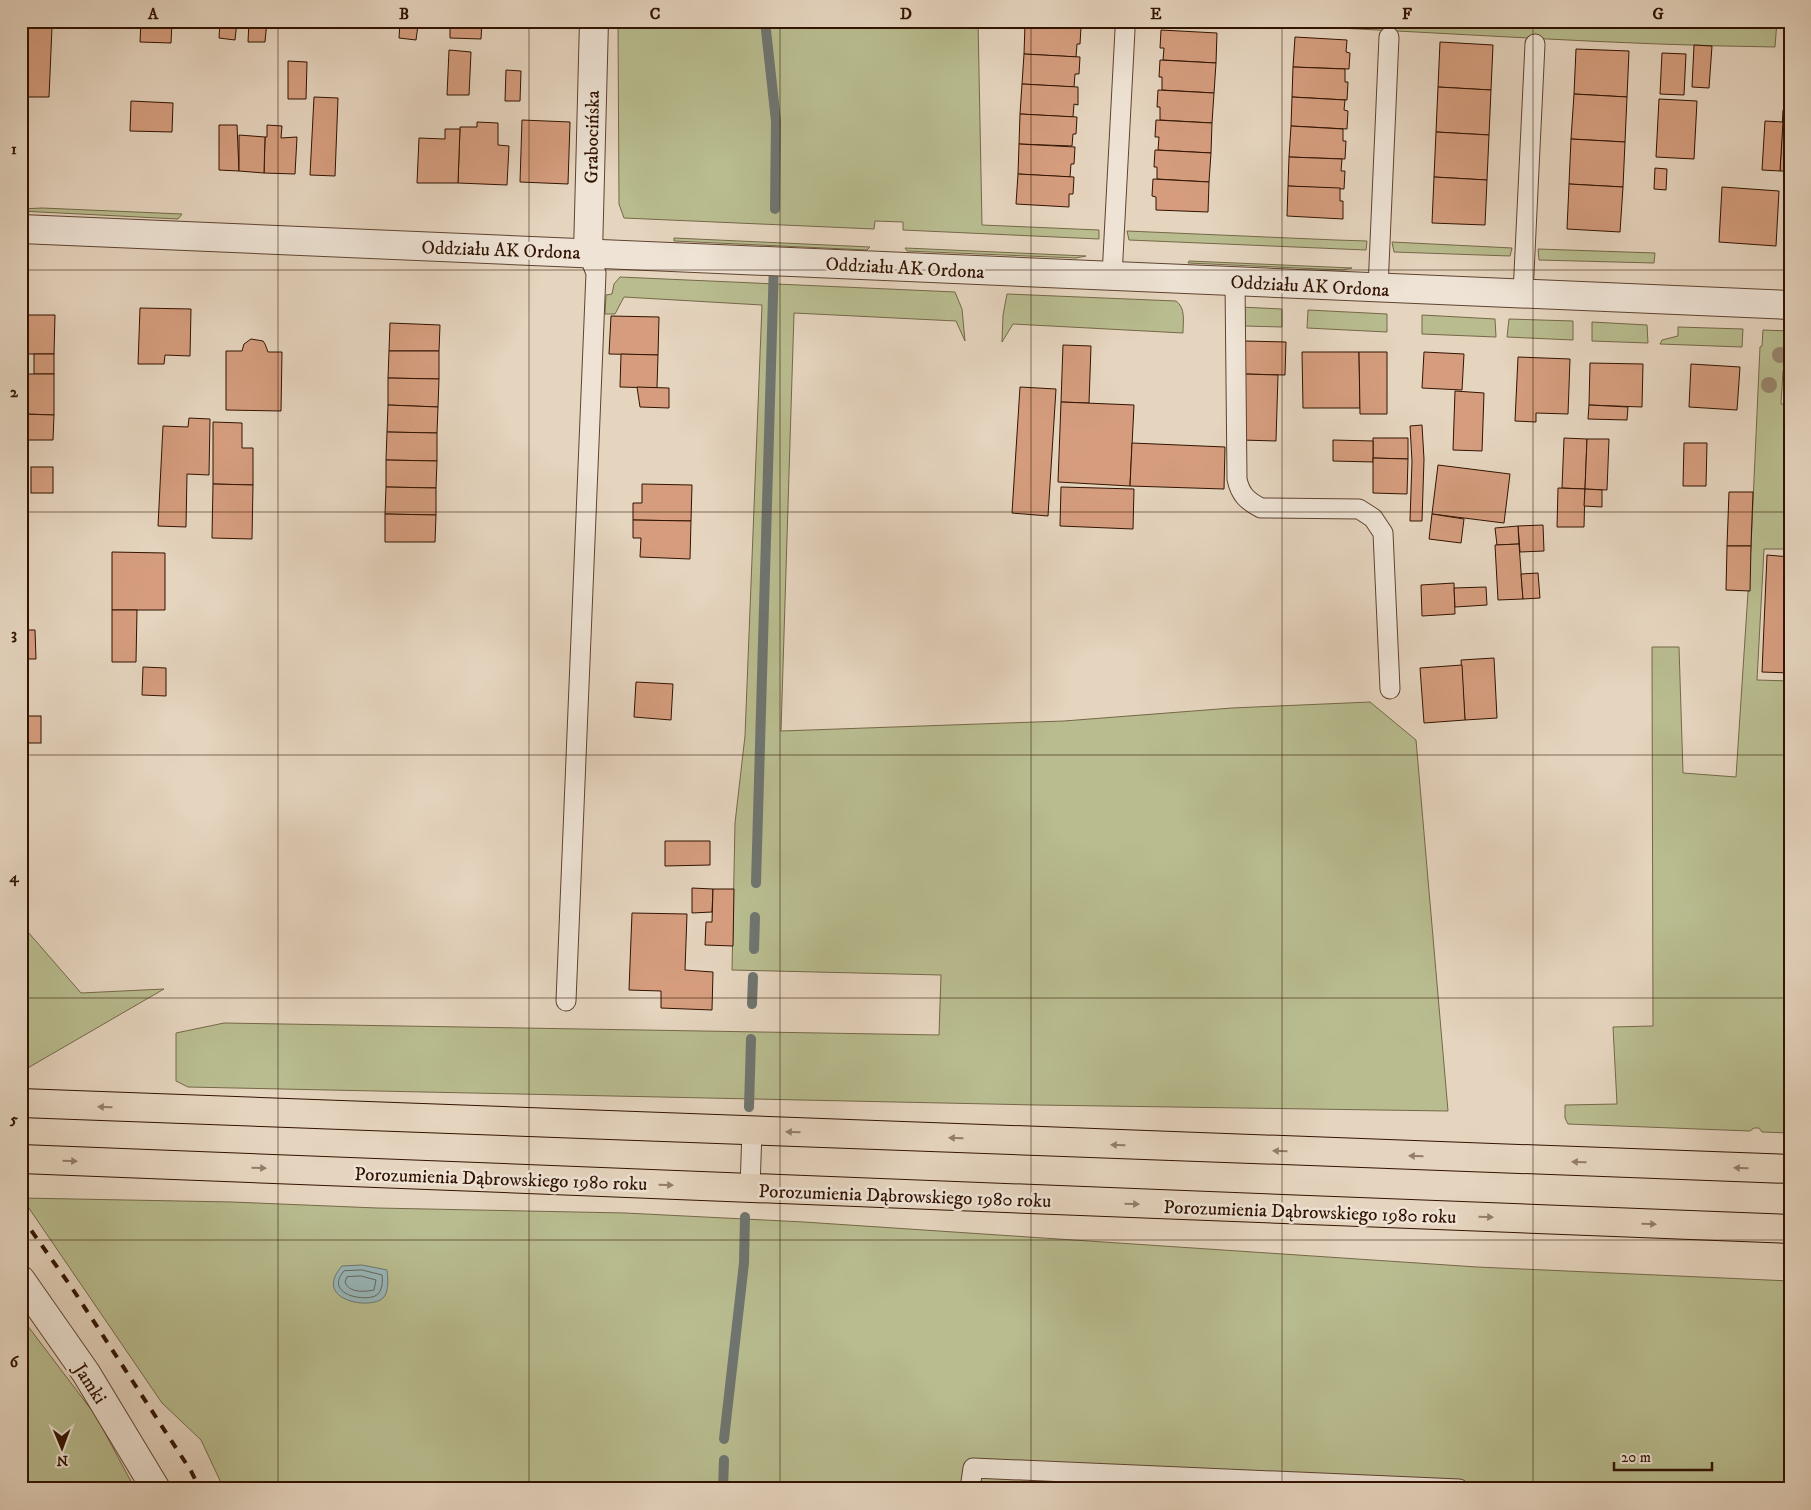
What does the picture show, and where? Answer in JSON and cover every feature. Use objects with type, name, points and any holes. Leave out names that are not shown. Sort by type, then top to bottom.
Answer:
[{"type":"main road","points":[[21,1103],[1790,1170]]},
{"type":"main road","name":"Porozumienia Dąbrowskiego 1980 roku","points":[[21,1159],[1790,1229]]},
{"type":"street","name":"Grabocińska","points":[[588,253],[594,21]]},
{"type":"street","name":"Oddziału AK Ordona","points":[[21,228],[1790,306]]},
{"type":"street","name":"Jamki","points":[[21,1280],[86,1373],[156,1489]]},
{"type":"lane","points":[[1112,276],[1125,30]]},
{"type":"lane","points":[[1378,288],[1389,37]]},
{"type":"lane","points":[[1523,294],[1535,44]]},
{"type":"lane","points":[[566,1001],[596,273],[588,253]]},
{"type":"lane","points":[[1235,282],[1237,479],[1239,487],[1250,503],[1261,508],[1359,509],[1373,518],[1383,533],[1390,689]]},
{"type":"lane","points":[[750,1188],[752,1130]]},
{"type":"lane","points":[[970,1489],[973,1468],[1459,1489]]},
{"type":"green space","points":[[618,21],[978,21],[982,225],[1099,230],[1099,239],[903,230],[903,222],[875,221],[874,229],[624,218],[619,204]]},
{"type":"green space","points":[[1187,21],[1256,21],[1255,25]]},
{"type":"green space","points":[[1256,21],[1777,21],[1775,47],[1655,44],[1295,26],[1294,23]]},
{"type":"green space","points":[[42,208],[182,214],[178,219],[21,211],[21,209]]},
{"type":"green space","points":[[1127,231],[1367,241],[1366,250],[1129,240]]},
{"type":"green space","points":[[674,238],[870,247],[867,250],[674,241]]},
{"type":"green space","points":[[1392,242],[1512,248],[1510,256],[1394,252]]},
{"type":"green space","points":[[905,248],[1086,256],[1076,258],[907,251]]},
{"type":"green space","points":[[1538,249],[1655,253],[1654,263],[1539,260]]},
{"type":"green space","points":[[1189,261],[1352,268],[1342,270],[1188,263]]},
{"type":"green space","points":[[620,277],[955,292],[962,309],[965,341],[956,321],[794,313],[781,731],[1064,721],[1232,708],[1370,702],[1416,740],[1448,1111],[1037,1105],[188,1087],[176,1081],[176,1033],[224,1023],[939,1035],[941,975],[732,970],[735,823],[745,736],[762,305],[624,297],[615,314],[605,314],[606,295],[612,294],[614,284]]},
{"type":"green space","points":[[1007,294],[1176,301],[1183,311],[1183,333],[1013,324],[1002,342],[1003,315]]},
{"type":"green space","points":[[1240,307],[1282,309],[1282,327],[1245,326]]},
{"type":"green space","points":[[1308,310],[1387,314],[1387,332],[1307,328]]},
{"type":"green space","points":[[1422,315],[1495,319],[1496,337],[1422,334]]},
{"type":"green space","points":[[1509,319],[1573,321],[1573,340],[1507,337]]},
{"type":"green space","points":[[1592,322],[1647,325],[1648,343],[1592,341]]},
{"type":"green space","points":[[1678,327],[1743,329],[1742,347],[1660,344],[1662,340],[1678,336]]},
{"type":"green space","points":[[1763,330],[1790,331],[1790,372],[1783,371],[1781,404],[1790,405],[1790,549],[1764,549],[1757,680],[1790,681],[1790,1133],[1762,1132],[1759,1128],[1754,1128],[1750,1131],[1568,1124],[1565,1118],[1565,1105],[1617,1104],[1613,1027],[1653,1026],[1652,647],[1679,647],[1683,773],[1736,777],[1751,546],[1760,347],[1762,346]]},
{"type":"green space","points":[[21,924],[81,993],[164,989],[26,1069],[21,1069]]},
{"type":"green space","points":[[22,1198],[625,1213],[804,1222],[1477,1267],[1790,1281],[1790,1489],[224,1489],[201,1440],[162,1403]]},
{"type":"green space","points":[[21,1317],[96,1416],[135,1489],[21,1489]]},
{"type":"water","points":[[362,1265],[387,1270],[387,1291],[384,1297],[378,1301],[358,1303],[347,1300],[339,1295],[334,1288],[334,1278],[342,1266]]},
{"type":"building","points":[[141,21],[172,21],[171,43],[140,42]]},
{"type":"building","points":[[220,21],[237,21],[235,40],[219,38]]},
{"type":"building","points":[[249,21],[267,21],[265,42],[248,42]]},
{"type":"building","points":[[450,21],[482,21],[481,39],[450,38]]},
{"type":"building","points":[[400,23],[418,25],[416,40],[399,38]]},
{"type":"building","points":[[1025,24],[1081,27],[1080,44],[1077,44],[1076,57],[1024,54]]},
{"type":"building","points":[[52,27],[49,97],[25,97],[27,34],[21,34],[21,28]]},
{"type":"building","points":[[1161,30],[1217,33],[1216,63],[1163,60],[1164,48],[1160,48]]},
{"type":"building","points":[[1295,37],[1347,40],[1346,52],[1350,53],[1349,69],[1293,67]]},
{"type":"building","points":[[1440,42],[1493,45],[1491,90],[1438,87]]},
{"type":"building","points":[[1694,45],[1712,46],[1709,88],[1692,87]]},
{"type":"building","points":[[1576,49],[1629,51],[1627,97],[1574,94]]},
{"type":"building","points":[[449,50],[471,52],[469,95],[447,95]]},
{"type":"building","points":[[1662,53],[1686,54],[1684,95],[1660,94]]},
{"type":"building","points":[[1024,54],[1080,57],[1079,74],[1075,74],[1074,87],[1022,84]]},
{"type":"building","points":[[1160,60],[1216,63],[1214,93],[1162,90],[1162,77],[1159,77]]},
{"type":"building","points":[[288,61],[307,62],[306,99],[288,99]]},
{"type":"building","points":[[1293,67],[1345,69],[1345,82],[1348,82],[1347,100],[1292,97]]},
{"type":"building","points":[[506,70],[521,71],[520,101],[505,101]]},
{"type":"building","points":[[1022,84],[1078,87],[1078,105],[1074,104],[1073,117],[1020,114]]},
{"type":"building","points":[[1438,87],[1491,90],[1489,135],[1436,132]]},
{"type":"building","points":[[1158,90],[1214,93],[1212,123],[1160,120],[1160,107],[1157,107]]},
{"type":"building","points":[[1574,94],[1627,97],[1625,142],[1571,139]]},
{"type":"building","points":[[314,97],[338,98],[335,176],[310,175]]},
{"type":"building","points":[[1292,97],[1345,100],[1344,110],[1348,111],[1347,129],[1291,126]]},
{"type":"building","points":[[1659,99],[1697,101],[1694,159],[1656,157]]},
{"type":"building","points":[[131,101],[173,103],[172,132],[130,131]]},
{"type":"building","points":[[1783,110],[1790,111],[1790,171],[1780,171]]},
{"type":"building","points":[[1020,114],[1077,117],[1076,134],[1073,134],[1072,146],[1019,144]]},
{"type":"building","points":[[522,120],[570,122],[568,184],[520,182]]},
{"type":"building","points":[[1156,120],[1212,123],[1211,153],[1158,150],[1159,137],[1155,137]]},
{"type":"building","points":[[1765,121],[1783,122],[1780,171],[1762,170]]},
{"type":"building","points":[[477,122],[498,123],[498,145],[509,146],[507,185],[458,183],[460,127],[477,127]]},
{"type":"building","points":[[219,125],[237,125],[239,171],[219,170]]},
{"type":"building","points":[[267,125],[282,126],[281,138],[297,137],[295,174],[264,173]]},
{"type":"building","points":[[1291,126],[1343,129],[1343,141],[1346,141],[1345,159],[1289,157]]},
{"type":"building","points":[[445,129],[460,129],[458,183],[417,183],[419,138],[445,139]]},
{"type":"building","points":[[1436,132],[1489,135],[1487,180],[1434,177]]},
{"type":"building","points":[[239,135],[265,137],[264,173],[239,171]]},
{"type":"building","points":[[1571,139],[1625,142],[1623,187],[1569,184]]},
{"type":"building","points":[[1019,144],[1075,147],[1074,164],[1071,164],[1070,177],[1018,174]]},
{"type":"building","points":[[1155,150],[1211,153],[1209,182],[1157,179],[1157,167],[1154,167]]},
{"type":"building","points":[[1289,157],[1342,159],[1341,171],[1345,171],[1344,189],[1288,186]]},
{"type":"building","points":[[1655,168],[1667,169],[1666,190],[1654,189]]},
{"type":"building","points":[[1018,174],[1074,177],[1073,194],[1069,194],[1069,207],[1016,204]]},
{"type":"building","points":[[1434,177],[1487,180],[1485,225],[1432,223]]},
{"type":"building","points":[[1153,179],[1209,182],[1208,212],[1156,210],[1156,197],[1152,196]]},
{"type":"building","points":[[1569,184],[1623,187],[1620,232],[1567,229]]},
{"type":"building","points":[[1288,186],[1340,188],[1340,201],[1343,201],[1343,219],[1287,216]]},
{"type":"building","points":[[1722,187],[1779,191],[1776,246],[1719,242]]},
{"type":"building","points":[[140,308],[191,309],[190,356],[165,355],[164,364],[138,364]]},
{"type":"building","points":[[21,315],[55,315],[54,354],[21,354]]},
{"type":"building","points":[[611,316],[659,317],[658,355],[609,354]]},
{"type":"building","points":[[390,323],[440,325],[439,351],[389,351]]},
{"type":"building","points":[[251,339],[263,341],[268,352],[282,352],[281,411],[226,410],[226,351],[242,351],[244,344]]},
{"type":"building","points":[[1245,341],[1286,342],[1285,375],[1244,374]]},
{"type":"building","points":[[1063,345],[1091,346],[1089,403],[1061,402]]},
{"type":"building","points":[[389,351],[439,351],[439,379],[388,378]]},
{"type":"building","points":[[1302,352],[1359,352],[1360,408],[1303,408]]},
{"type":"building","points":[[1359,352],[1387,352],[1387,414],[1360,414]]},
{"type":"building","points":[[1424,352],[1464,354],[1462,390],[1422,388]]},
{"type":"building","points":[[34,354],[54,354],[54,374],[34,374]]},
{"type":"building","points":[[621,354],[658,355],[657,388],[620,387]]},
{"type":"building","points":[[1518,357],[1570,359],[1568,414],[1536,413],[1536,422],[1515,421]]},
{"type":"building","points":[[1590,363],[1643,364],[1642,407],[1589,405]]},
{"type":"building","points":[[1691,364],[1740,367],[1737,410],[1689,407]]},
{"type":"building","points":[[27,374],[54,374],[54,415],[27,414]]},
{"type":"building","points":[[1244,374],[1278,375],[1276,441],[1242,440]]},
{"type":"building","points":[[388,378],[439,379],[438,407],[388,405]]},
{"type":"building","points":[[637,387],[669,388],[669,408],[640,407]]},
{"type":"building","points":[[1020,387],[1056,389],[1048,516],[1012,513]]},
{"type":"building","points":[[1455,391],[1484,393],[1482,451],[1453,450]]},
{"type":"building","points":[[1061,402],[1134,405],[1130,486],[1058,482]]},
{"type":"building","points":[[388,405],[438,407],[437,433],[387,432]]},
{"type":"building","points":[[1589,405],[1628,407],[1627,420],[1588,419]]},
{"type":"building","points":[[21,414],[54,415],[53,440],[21,440]]},
{"type":"building","points":[[189,418],[210,419],[209,475],[187,474],[186,527],[158,526],[163,426],[188,427]]},
{"type":"building","points":[[213,422],[242,423],[242,448],[253,448],[253,485],[213,484]]},
{"type":"building","points":[[1422,425],[1424,459],[1422,521],[1410,521],[1412,461],[1410,426]]},
{"type":"building","points":[[387,432],[437,433],[437,461],[386,460]]},
{"type":"building","points":[[1373,438],[1408,438],[1408,459],[1373,458]]},
{"type":"building","points":[[1564,438],[1587,439],[1585,489],[1562,488]]},
{"type":"building","points":[[1587,439],[1609,439],[1607,490],[1585,489]]},
{"type":"building","points":[[1333,440],[1373,441],[1373,462],[1333,461]]},
{"type":"building","points":[[1132,443],[1225,447],[1224,489],[1130,486]]},
{"type":"building","points":[[1684,443],[1707,443],[1706,486],[1683,486]]},
{"type":"building","points":[[1373,458],[1408,459],[1407,494],[1373,493]]},
{"type":"building","points":[[386,460],[437,461],[436,488],[386,487]]},
{"type":"building","points":[[1438,465],[1510,474],[1504,523],[1432,514]]},
{"type":"building","points":[[31,467],[53,467],[53,493],[31,493]]},
{"type":"building","points":[[213,484],[253,485],[252,539],[212,538]]},
{"type":"building","points":[[642,484],[692,485],[691,521],[633,520],[633,503],[642,503]]},
{"type":"building","points":[[386,487],[436,488],[436,515],[385,514]]},
{"type":"building","points":[[1061,487],[1134,489],[1133,529],[1060,526]]},
{"type":"building","points":[[1558,488],[1585,489],[1584,527],[1557,527]]},
{"type":"building","points":[[1585,489],[1602,490],[1602,507],[1584,506]]},
{"type":"building","points":[[1729,492],[1753,492],[1751,546],[1727,546]]},
{"type":"building","points":[[385,514],[436,515],[435,542],[385,542]]},
{"type":"building","points":[[1432,514],[1464,519],[1461,543],[1429,539]]},
{"type":"building","points":[[633,520],[691,521],[690,559],[640,557],[641,538],[633,538]]},
{"type":"building","points":[[1543,525],[1544,551],[1520,552],[1518,526]]},
{"type":"building","points":[[1518,526],[1519,544],[1497,545],[1495,528]]},
{"type":"building","points":[[1519,544],[1523,599],[1498,600],[1495,545]]},
{"type":"building","points":[[1727,546],[1751,546],[1750,591],[1726,590]]},
{"type":"building","points":[[112,552],[165,553],[165,610],[112,610]]},
{"type":"building","points":[[1767,555],[1790,557],[1790,673],[1762,672]]},
{"type":"building","points":[[1538,573],[1540,598],[1523,599],[1521,574]]},
{"type":"building","points":[[1454,583],[1455,614],[1422,616],[1421,585]]},
{"type":"building","points":[[1486,587],[1487,605],[1455,607],[1454,588]]},
{"type":"building","points":[[21,589],[24,630],[35,630],[36,659],[24,659],[25,670],[21,670]]},
{"type":"building","points":[[112,610],[137,610],[136,662],[112,662]]},
{"type":"building","points":[[1494,658],[1497,718],[1465,720],[1461,660]]},
{"type":"building","points":[[1462,665],[1465,720],[1424,723],[1420,668]]},
{"type":"building","points":[[143,667],[166,668],[166,696],[142,695]]},
{"type":"building","points":[[21,670],[25,670],[25,697],[21,697]]},
{"type":"building","points":[[636,682],[673,684],[671,720],[634,717]]},
{"type":"building","points":[[21,716],[41,716],[41,743],[21,743]]},
{"type":"building","points":[[665,841],[710,841],[710,865],[665,866]]},
{"type":"building","points":[[692,888],[713,889],[712,912],[692,913]]},
{"type":"building","points":[[713,889],[734,889],[733,946],[705,945],[706,922],[712,922]]},
{"type":"building","points":[[632,913],[687,914],[685,970],[713,972],[712,1010],[661,1008],[661,991],[629,990]]},
{"type":"waterway","points":[[765,21],[776,121],[775,209]]},
{"type":"waterway","points":[[756,883],[774,262]]},
{"type":"waterway","points":[[754,949],[755,917]]},
{"type":"waterway","points":[[752,1004],[753,977]]},
{"type":"waterway","points":[[749,1107],[751,1039]]},
{"type":"waterway","points":[[724,1439],[744,1263],[745,1217]]},
{"type":"waterway","points":[[723,1489],[724,1460]]},
{"type":"railway","points":[[21,1216],[72,1288],[191,1471],[200,1489]]}]
